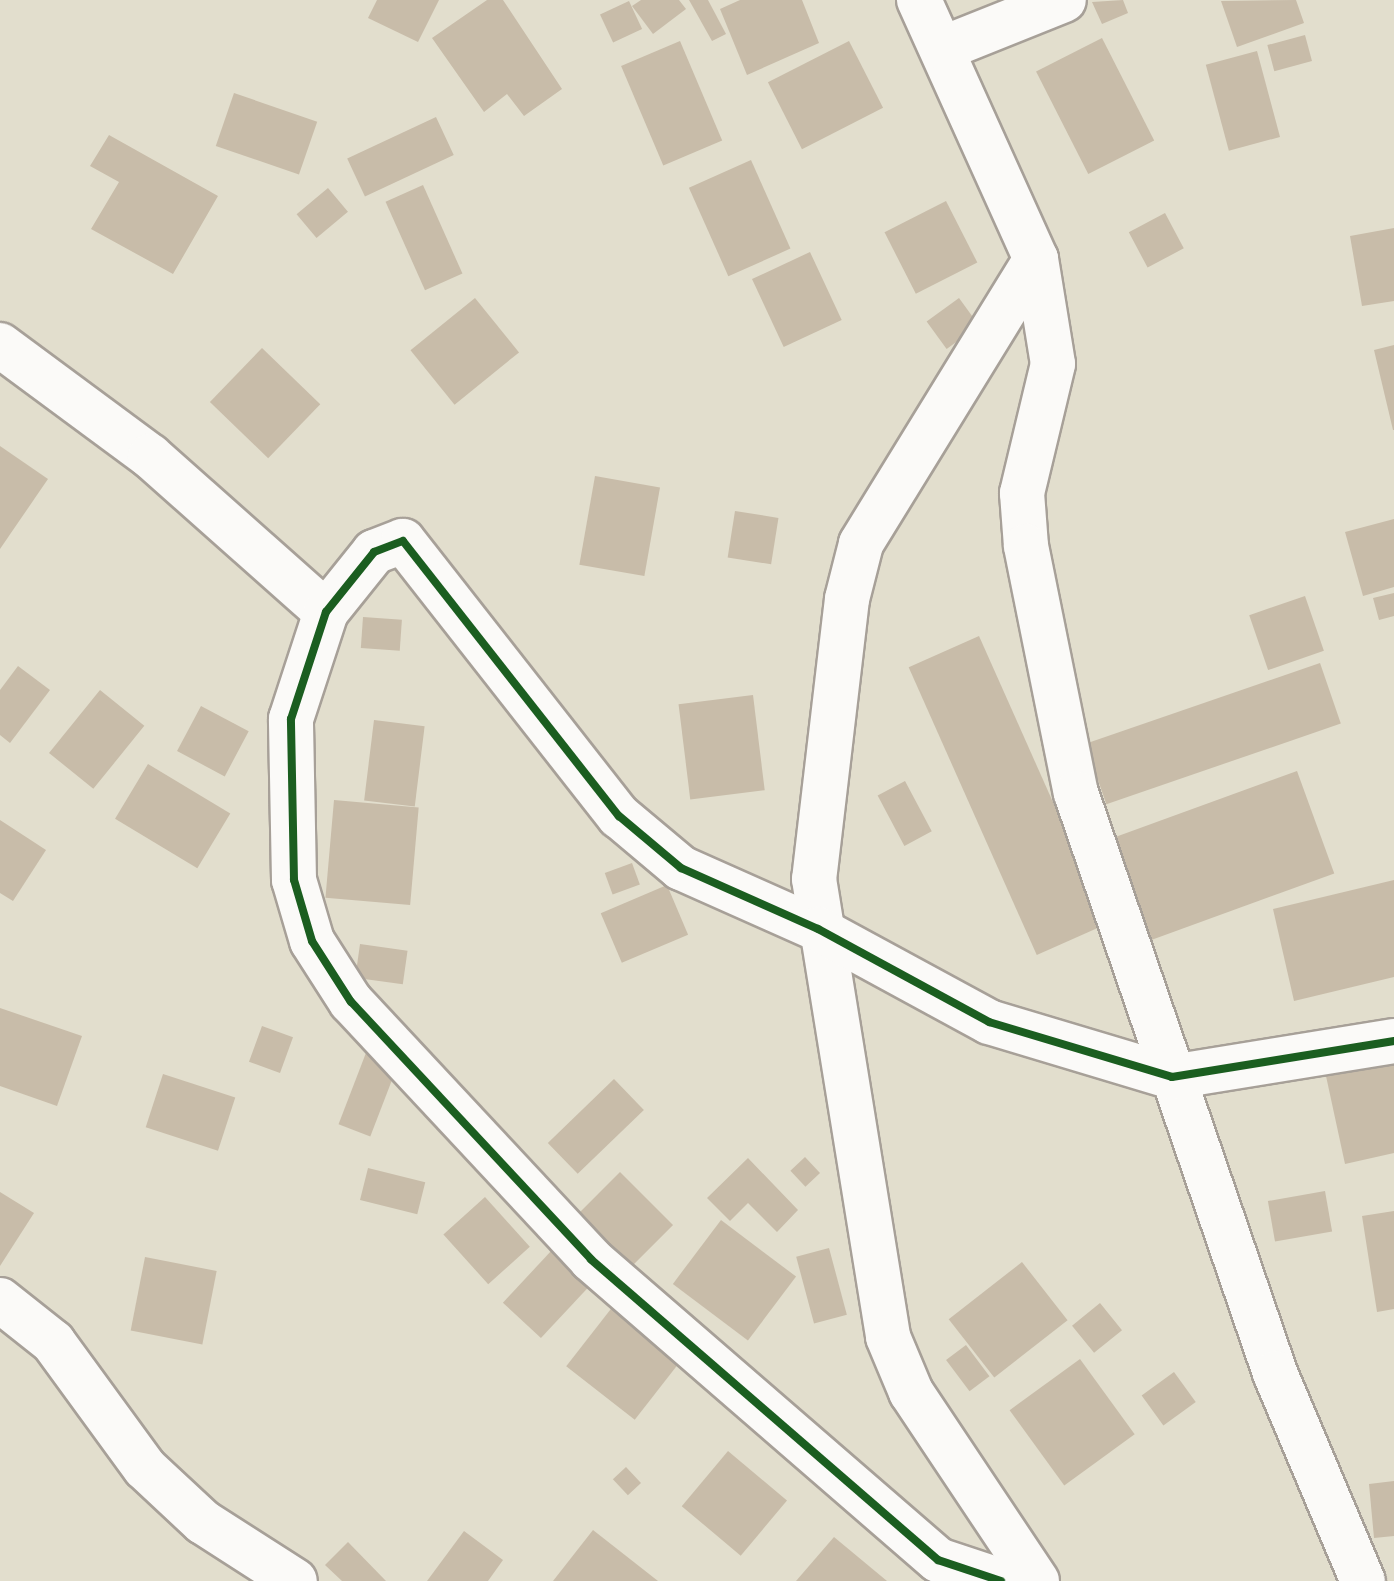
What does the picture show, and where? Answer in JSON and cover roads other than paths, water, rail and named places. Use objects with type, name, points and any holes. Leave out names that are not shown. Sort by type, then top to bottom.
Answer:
[{"type":"street","points":[[919,0],[944,48],[1036,259],[1053,364],[1022,493],[1026,546],[1076,793],[1275,1373],[1363,1581]]},
{"type":"street","points":[[944,48],[1064,0]]},
{"type":"street","points":[[1036,259],[861,544],[847,599],[814,879],[818,929],[888,1337],[911,1392],[1037,1581]]},
{"type":"street","points":[[0,345],[150,456],[326,612]]},
{"type":"street","points":[[1001,1581],[938,1560],[591,1259],[351,1002],[312,941],[294,880],[291,719],[326,612],[374,552],[403,541],[619,816],[681,868],[818,929],[989,1022],[1172,1077],[1394,1041]]},
{"type":"street","points":[[0,1300],[53,1342],[145,1468],[203,1522],[295,1581]]}]
